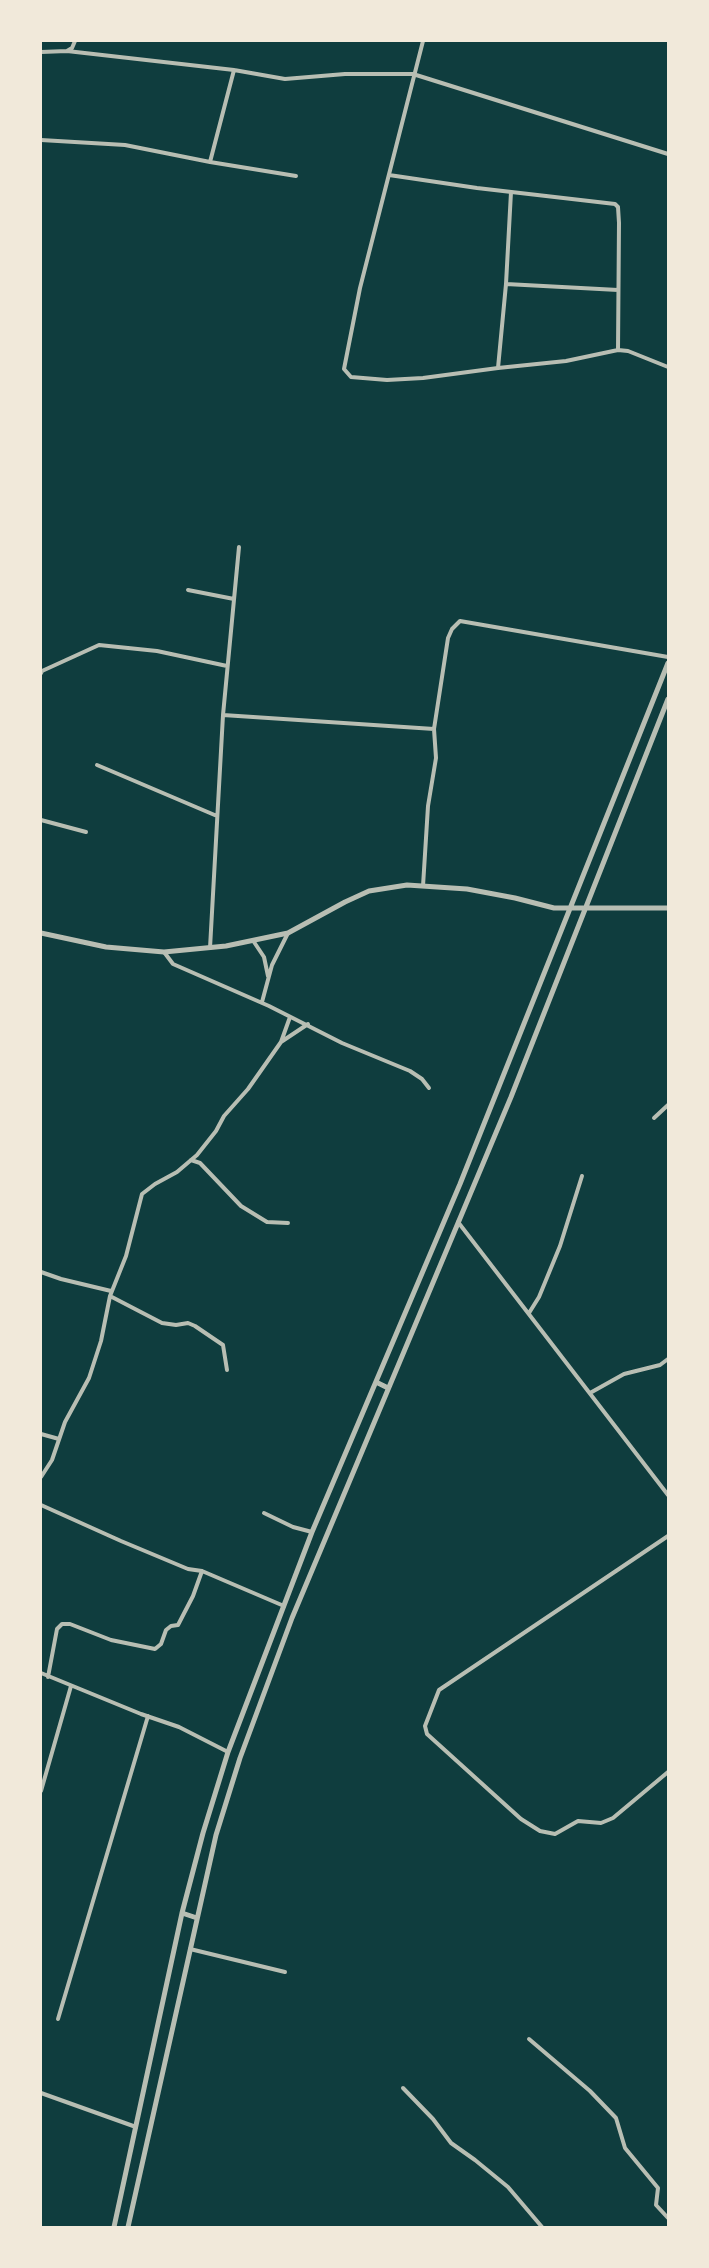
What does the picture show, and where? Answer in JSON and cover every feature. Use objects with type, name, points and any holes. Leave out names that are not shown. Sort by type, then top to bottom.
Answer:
[{"type":"street","points":[[67,51],[72,48],[75,41]]},
{"type":"street","points":[[423,41],[413,74],[360,288],[344,369],[345,372],[351,377],[387,380],[423,378],[566,361],[618,350],[628,351],[668,367]]},
{"type":"street","points":[[41,52],[67,51],[234,70],[285,79],[345,74],[413,74],[668,154]]},
{"type":"street","points":[[210,162],[234,70]]},
{"type":"street","points":[[41,140],[125,145],[210,162],[296,176]]},
{"type":"street","points":[[389,174],[511,192],[612,203],[618,207],[618,350]]},
{"type":"street","points":[[498,368],[506,284],[511,192]]},
{"type":"street","points":[[506,284],[618,290]]},
{"type":"street","points":[[210,948],[223,715],[239,546]]},
{"type":"street","points":[[188,590],[234,599]]},
{"type":"street","points":[[423,886],[428,806],[436,758],[434,729],[448,638],[452,629],[460,621],[668,657]]},
{"type":"street","points":[[41,673],[100,646],[157,652],[228,666]]},
{"type":"street","points":[[114,2227],[182,1913],[203,1833],[228,1752],[312,1532],[460,1184],[668,663]]},
{"type":"street","points":[[128,2227],[216,1835],[240,1758],[292,1618],[511,1097],[668,699]]},
{"type":"street","points":[[223,715],[434,729]]},
{"type":"street","points":[[97,765],[217,816]]},
{"type":"street","points":[[41,820],[86,832]]},
{"type":"street","points":[[41,933],[106,947],[164,952],[210,948],[254,942],[288,933],[369,890],[391,887],[423,886],[467,889],[554,908],[668,908]]},
{"type":"street","points":[[262,1002],[268,976],[288,933]]},
{"type":"street","points":[[254,942],[264,958],[268,976]]},
{"type":"street","points":[[164,952],[173,964],[262,1002],[342,1043],[410,1071],[422,1079],[429,1088]]},
{"type":"street","points":[[41,1478],[52,1460],[65,1422],[89,1378],[101,1341],[110,1293],[126,1256],[142,1194],[155,1184],[178,1172],[199,1152],[224,1116],[248,1090],[281,1042],[290,1017]]},
{"type":"street","points":[[281,1042],[308,1024]]},
{"type":"street","points":[[654,1118],[668,1105]]},
{"type":"street","points":[[199,1152],[200,1163]]},
{"type":"street","points":[[191,1160],[200,1163],[241,1206],[267,1222],[288,1223]]},
{"type":"street","points":[[529,1313],[539,1297],[560,1246],[582,1176]]},
{"type":"street","points":[[458,1222],[668,1495]]},
{"type":"street","points":[[41,1272],[110,1293],[162,1323],[176,1325],[188,1323],[195,1326],[223,1345],[227,1370]]},
{"type":"street","points":[[590,1393],[624,1374],[660,1365],[668,1359]]},
{"type":"street","points":[[376,1382],[388,1388]]},
{"type":"street","points":[[41,1434],[59,1440]]},
{"type":"street","points":[[41,1505],[121,1542],[188,1569],[202,1571],[284,1606]]},
{"type":"street","points":[[264,1513],[293,1527],[312,1532]]},
{"type":"street","points":[[668,1536],[440,1690],[425,1726],[427,1734],[521,1819],[540,1831],[555,1834],[578,1821],[601,1823],[613,1818],[668,1772]]},
{"type":"street","points":[[48,1677],[57,1629],[62,1624],[70,1624],[111,1640],[155,1649],[161,1644],[166,1630],[171,1626],[178,1625],[193,1596],[202,1571]]},
{"type":"street","points":[[41,1673],[180,1727],[228,1752]]},
{"type":"street","points":[[41,1791],[71,1686]]},
{"type":"street","points":[[58,2019],[148,1716]]},
{"type":"street","points":[[182,1913],[198,1918]]},
{"type":"street","points":[[190,1949],[285,1972]]},
{"type":"street","points":[[529,2039],[590,2091],[616,2118],[626,2148],[658,2188],[656,2205],[668,2218]]},
{"type":"street","points":[[403,2088],[433,2119],[450,2143],[481,2164],[508,2187],[542,2227]]},
{"type":"street","points":[[41,2093],[136,2127]]}]
